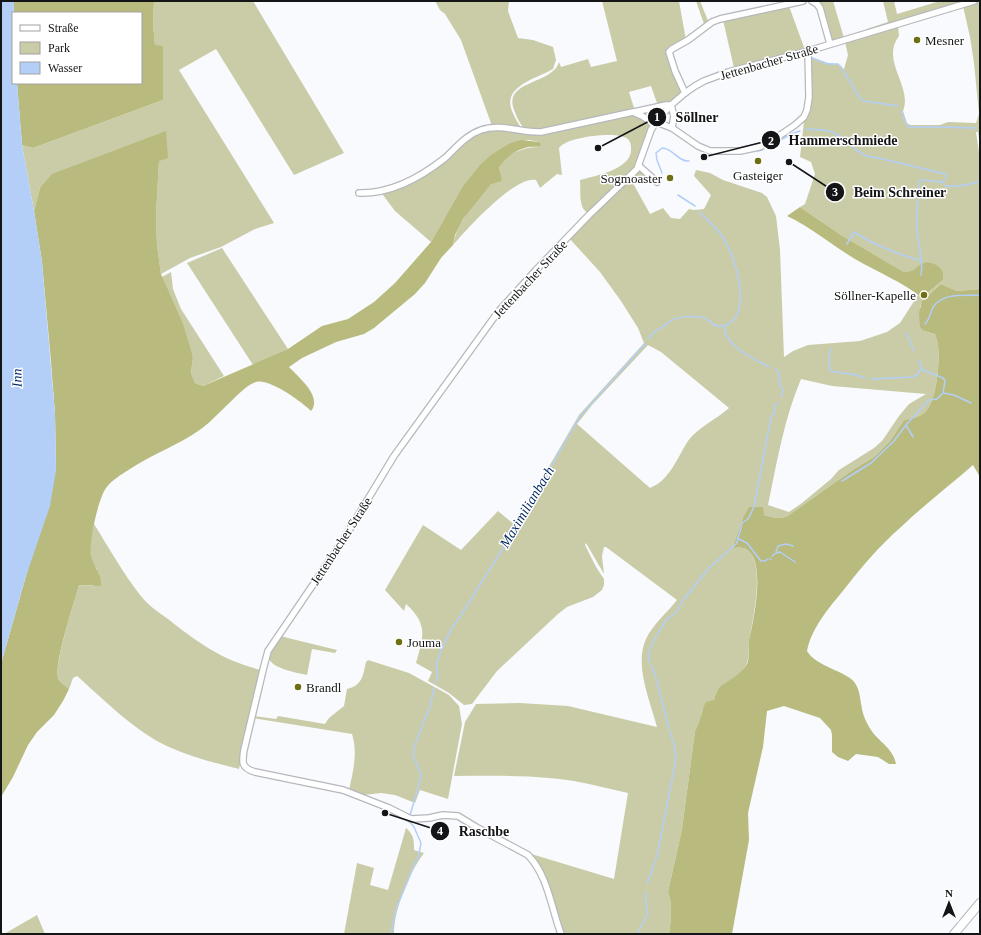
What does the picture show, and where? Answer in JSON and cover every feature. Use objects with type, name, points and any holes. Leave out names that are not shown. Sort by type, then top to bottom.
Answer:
[{"type":"main road","points":[[954,934],[980,903]]},
{"type":"street","points":[[685,93],[673,67],[670,52],[672,49],[688,40],[712,22],[720,19],[804,1]]},
{"type":"street","points":[[812,1],[820,8],[830,44]]},
{"type":"street","name":"Jettenbacher Straße","points":[[561,934],[544,878],[531,858],[458,816],[443,815],[429,818],[411,818],[343,790],[250,771],[244,766],[244,750],[268,651],[342,542],[394,456],[503,305],[639,166],[647,138],[655,123],[671,105],[685,93],[704,81],[728,72],[808,51],[974,1]]},
{"type":"street","points":[[634,112],[655,123],[672,128],[698,146],[710,151],[724,152],[759,148],[795,126],[804,117],[807,110],[809,97],[808,51]]},
{"type":"street","points":[[359,193],[375,191],[406,183],[445,158],[470,135],[481,130],[492,128],[526,132],[541,132],[666,105],[671,105],[674,116],[672,128]]},
{"type":"street","points":[[639,166],[657,182]]},
{"type":"green space","points":[[14,1],[154,1],[153,24],[155,45],[163,46],[163,100],[33,148],[22,145],[17,84],[142,84],[142,12],[14,12]]},
{"type":"green space","points":[[154,1],[253,1],[344,153],[294,175],[216,49],[179,70],[274,223],[255,229],[221,247],[190,258],[161,274],[157,245],[156,215],[159,160],[40,188],[34,211],[22,145],[33,148],[163,100],[163,46],[155,46],[153,24]]},
{"type":"green space","points":[[435,1],[509,1],[508,11],[518,38],[533,40],[553,47],[556,60],[553,69],[522,84],[512,95],[510,102],[512,111],[523,130],[492,126],[461,40]]},
{"type":"green space","points":[[602,1],[679,1],[686,40],[669,49],[682,91],[675,99],[658,106],[651,86],[629,92],[635,111],[540,131],[524,128],[520,123],[512,102],[515,94],[521,88],[547,75],[555,69],[559,62],[561,67],[588,59],[591,67],[617,61]]},
{"type":"green space","points":[[696,1],[700,1],[709,23],[704,24]]},
{"type":"green space","points":[[816,1],[833,1],[844,38],[831,42]]},
{"type":"green space","points":[[883,1],[894,1],[897,14],[940,1],[967,1],[868,31],[867,29],[888,22]]},
{"type":"green space","points":[[980,2],[980,145],[978,132],[976,132],[980,159],[980,289],[957,291],[941,284],[921,304],[920,314],[924,331],[935,334],[939,353],[935,391],[928,408],[924,413],[917,417],[904,420],[890,441],[874,457],[854,469],[786,517],[776,518],[764,515],[743,518],[733,546],[734,548],[746,549],[753,557],[756,569],[757,585],[748,659],[744,669],[722,686],[717,692],[714,700],[702,710],[700,723],[695,731],[682,829],[668,892],[671,907],[669,934],[564,934],[554,903],[528,853],[614,879],[628,793],[559,779],[514,776],[454,776],[465,722],[476,704],[520,703],[568,706],[657,727],[644,683],[642,671],[643,649],[652,628],[677,600],[606,547],[604,547],[602,556],[604,574],[586,543],[585,545],[596,567],[604,579],[602,590],[593,597],[567,607],[558,614],[497,671],[472,704],[464,705],[449,693],[428,681],[432,672],[416,663],[422,638],[421,625],[418,618],[406,604],[404,611],[385,590],[423,525],[461,550],[498,511],[515,525],[579,415],[644,343],[638,328],[621,301],[600,272],[569,238],[638,170],[641,170],[646,174],[637,179],[634,185],[650,214],[663,208],[671,218],[680,219],[689,209],[704,209],[711,195],[694,176],[696,170],[710,173],[723,180],[762,193],[767,197],[776,216],[780,250],[784,357],[793,351],[808,345],[860,341],[887,332],[900,323],[918,295],[923,297],[922,295],[925,295],[943,280],[925,263],[912,272],[904,272],[841,235],[800,207],[805,204],[815,174],[811,162],[800,157],[804,121],[808,112],[811,57],[828,63],[838,64],[844,69],[848,55],[845,42],[898,26],[899,36],[894,45],[893,55],[904,92],[905,102],[903,111],[907,123],[910,125],[940,125],[948,122],[976,123],[979,114],[974,63],[963,6]],"holes":[[[648,345],[661,352],[729,408],[692,436],[668,474],[663,480],[650,488],[577,424],[592,405]],[[801,379],[832,386],[926,394],[909,404],[882,441],[874,448],[839,470],[831,479],[789,512],[768,505],[785,425]]]},
{"type":"green space","points":[[789,6],[805,50],[734,68],[723,20]]},
{"type":"green space","points":[[633,113],[649,121],[650,125],[636,166],[588,213],[585,211],[581,203],[580,180],[603,174],[620,167],[626,162],[630,156],[631,149],[628,139],[618,136],[600,135],[580,138],[564,144],[559,148],[562,175],[557,174],[540,188],[536,180],[527,181],[516,186],[504,194],[479,217],[453,245],[459,227],[468,212],[491,183],[499,182],[499,168],[502,162],[516,152],[527,148],[538,147],[539,142],[529,140],[510,143],[502,149],[461,189],[431,242],[395,211],[380,191],[406,184],[467,139],[490,129],[529,133]]},
{"type":"green space","points":[[166,131],[168,158],[159,161],[156,215],[157,245],[161,274],[183,324],[193,357],[191,373],[195,383],[203,386],[288,349],[322,326],[348,319],[374,302],[395,283],[431,242],[461,189],[480,165],[491,155],[510,143],[521,140],[539,142],[541,145],[529,147],[511,154],[501,164],[499,168],[502,180],[491,184],[463,219],[455,235],[453,245],[441,258],[425,283],[415,294],[374,328],[364,334],[336,342],[302,358],[289,367],[308,387],[314,399],[314,405],[311,411],[277,387],[262,382],[256,382],[244,389],[214,418],[193,435],[138,464],[117,477],[106,488],[97,511],[91,549],[92,559],[100,577],[101,586],[79,585],[59,659],[58,678],[69,689],[54,715],[37,732],[28,745],[13,777],[1,797],[1,664],[56,470],[55,414],[51,362],[42,262],[34,211],[40,188],[52,174]]},
{"type":"green space","points":[[800,207],[841,235],[904,272],[914,270],[921,264],[930,263],[942,270],[943,280],[925,295],[922,295],[922,298],[915,292],[855,259],[787,216]]},
{"type":"green space","points":[[222,248],[288,349],[253,365],[187,263]]},
{"type":"green space","points":[[171,272],[173,289],[181,309],[224,376],[203,386],[195,383],[191,373],[193,357],[162,277]]},
{"type":"green space","points":[[941,284],[957,291],[980,289],[980,477],[973,465],[885,542],[863,566],[826,612],[812,635],[807,651],[817,661],[845,675],[855,683],[866,722],[874,734],[892,754],[896,764],[889,764],[878,757],[856,754],[848,761],[838,757],[832,752],[831,730],[820,718],[784,706],[767,711],[763,747],[748,813],[749,840],[732,934],[669,934],[671,907],[668,892],[682,829],[695,731],[706,702],[714,700],[719,688],[738,674],[747,664],[757,585],[756,569],[753,557],[746,549],[734,548],[733,546],[743,518],[749,507],[763,507],[764,515],[776,518],[786,517],[854,469],[874,457],[890,441],[904,420],[917,417],[924,413],[932,400],[935,391],[939,353],[935,334],[924,331],[920,327],[919,313],[922,301]]},
{"type":"green space","points":[[94,524],[128,578],[140,595],[150,605],[190,636],[212,650],[235,662],[261,670],[239,769],[186,754],[157,741],[121,715],[77,676],[73,678],[69,689],[59,680],[59,660],[79,585],[94,586],[97,569],[91,559],[90,547]]},
{"type":"green space","points":[[281,636],[337,650],[335,653],[312,649],[307,675],[297,673],[279,667],[270,661],[270,651]]},
{"type":"green space","points":[[368,660],[409,673],[449,695],[459,706],[462,724],[448,799],[420,790],[415,803],[395,795],[381,793],[364,795],[349,790],[355,755],[352,734],[253,718],[254,716],[276,719],[278,716],[325,724],[329,718],[344,706],[347,689],[359,682]]},
{"type":"green space","points":[[406,828],[411,833],[413,838],[414,850],[424,853],[418,861],[403,892],[397,914],[394,934],[344,934],[357,863],[374,868],[370,885],[388,890]]},
{"type":"green space","points":[[37,915],[45,934],[4,934]]},
{"type":"water","name":"Inn","points":[[1,1],[14,1],[14,12],[12,12],[12,84],[17,84],[22,145],[42,262],[55,414],[56,470],[50,506],[25,579],[1,664]]},
{"type":"waterway","points":[[812,58],[828,64],[838,64],[860,98],[864,101],[898,106]]},
{"type":"waterway","points":[[901,111],[906,124],[909,127],[938,127]]},
{"type":"waterway","points":[[939,127],[975,128]]},
{"type":"waterway","points":[[806,129],[832,132],[850,142],[855,149],[866,156],[946,174],[943,182],[945,186],[972,184],[980,181]]},
{"type":"waterway","name":"Maximilianbach","points":[[768,147],[791,134],[800,131]]},
{"type":"waterway","name":"Maximilianbach","points":[[662,173],[656,153],[662,148],[669,150],[685,161],[689,161]]},
{"type":"waterway","name":"Maximilianbach","points":[[758,151],[762,150]]},
{"type":"waterway","points":[[921,275],[922,269],[917,225],[919,183],[921,180],[943,182]]},
{"type":"waterway","name":"Maximilianbach","points":[[678,195],[695,206]]},
{"type":"waterway","name":"Maximilianbach","points":[[648,339],[654,332],[675,319],[695,316],[702,317],[718,326],[722,326],[734,319],[739,310],[740,285],[729,248],[719,232],[699,212]]},
{"type":"waterway","points":[[847,244],[854,232],[871,242],[894,252],[921,261]]},
{"type":"waterway","points":[[925,324],[933,307],[943,299],[955,296],[980,295]]},
{"type":"waterway","points":[[724,326],[725,333],[734,346],[748,356],[769,367]]},
{"type":"waterway","points":[[906,333],[914,351]]},
{"type":"waterway","name":"Maximilianbach","points":[[435,683],[438,674],[436,665],[449,633],[517,526],[580,416],[645,344]]},
{"type":"waterway","points":[[831,349],[829,357],[830,371],[865,378]]},
{"type":"waterway","points":[[842,481],[871,463],[894,441],[906,425],[929,400],[937,399],[943,393],[945,381],[943,378],[921,369],[921,363],[918,361]]},
{"type":"waterway","points":[[775,369],[779,372],[780,385],[783,390],[781,397]]},
{"type":"waterway","points":[[871,379],[912,377],[917,375],[921,369]]},
{"type":"waterway","points":[[943,393],[954,395],[971,403]]},
{"type":"waterway","points":[[650,662],[648,655],[650,649],[667,619],[677,612],[681,603],[708,569],[737,543],[742,523],[748,519],[754,507],[771,417],[775,412],[774,406],[778,403]]},
{"type":"waterway","points":[[906,425],[913,437]]},
{"type":"waterway","points":[[737,538],[747,543],[761,561],[768,559]]},
{"type":"waterway","points":[[776,552],[778,546],[786,544],[793,546]]},
{"type":"waterway","points":[[772,556],[780,552],[795,562]]},
{"type":"waterway","points":[[651,665],[655,674],[669,729]]},
{"type":"waterway","name":"Maximilianbach","points":[[410,815],[421,775],[413,755],[414,747],[431,703],[434,688]]},
{"type":"waterway","points":[[647,884],[657,856],[676,759],[670,732]]},
{"type":"waterway","name":"Maximilianbach","points":[[391,934],[396,909],[419,854],[421,843],[414,827],[409,821]]},
{"type":"waterway","points":[[637,934],[648,914],[646,906],[646,892]]},
{"type":"place","name":"Mesner","points":[[917,40]]},
{"type":"place","name":"Söllner","points":[[598,148]]},
{"type":"place","name":"Hammerschmiede","points":[[704,157]]},
{"type":"place","name":"Gasteiger","points":[[758,161]]},
{"type":"place","name":"Beim Schreiner","points":[[789,162]]},
{"type":"place","name":"Sogmoaster","points":[[670,178]]},
{"type":"place","name":"Söllner-Kapelle","points":[[924,295]]},
{"type":"place","name":"Jouma","points":[[399,642]]},
{"type":"place","name":"Brandl","points":[[298,687]]},
{"type":"place","name":"Raschbe","points":[[385,813]]}]
